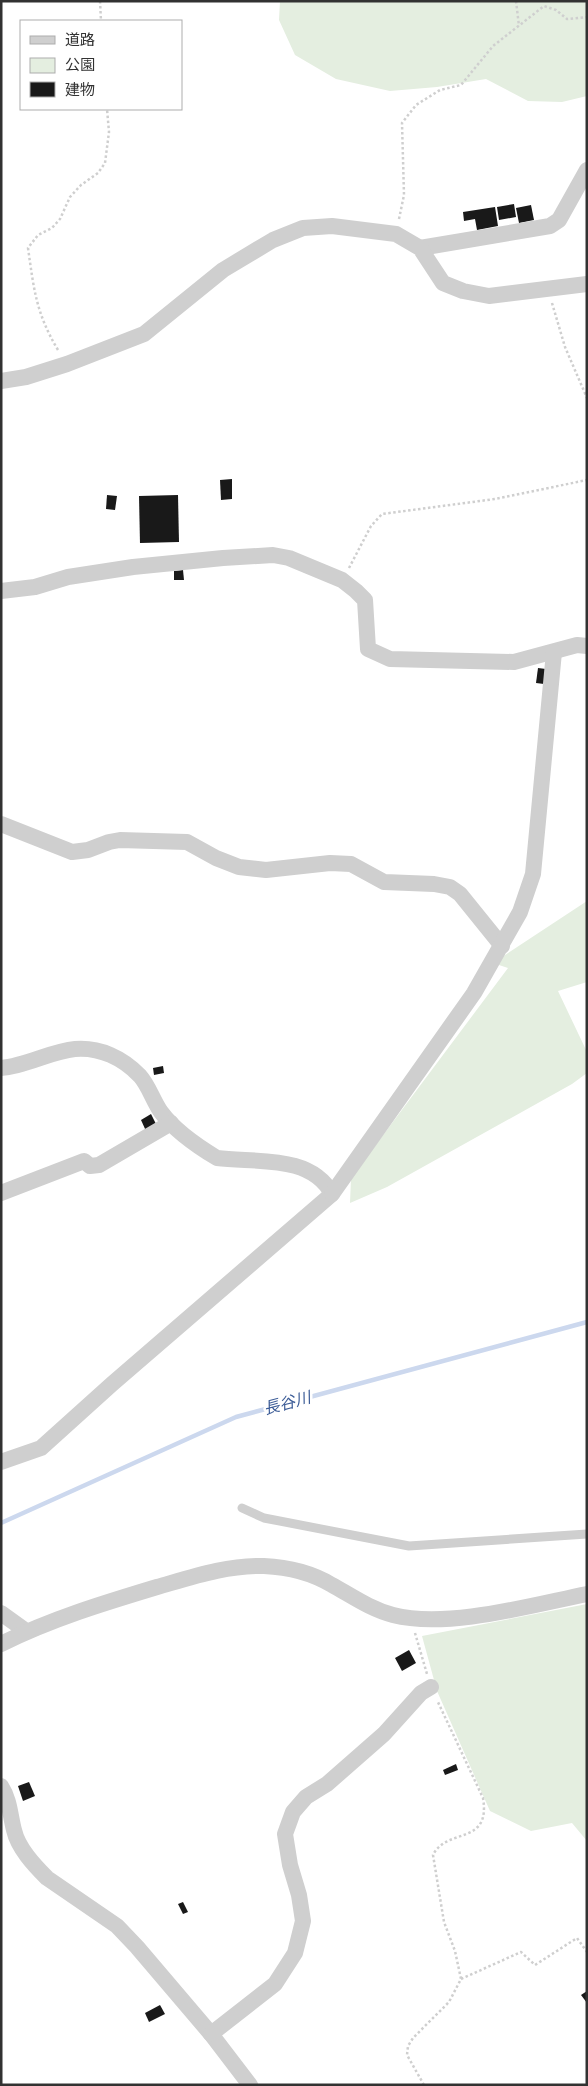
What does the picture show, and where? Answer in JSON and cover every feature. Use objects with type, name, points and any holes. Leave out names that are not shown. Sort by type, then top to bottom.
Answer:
[{"type":"street","points":[[420,248],[550,226],[559,220],[587,170]]},
{"type":"street","points":[[1,381],[26,377],[67,364],[144,334],[223,270],[273,240],[303,228],[332,226],[396,234],[420,248],[443,283],[463,291],[489,296],[587,284]]},
{"type":"street","points":[[1,590],[35,587],[68,577],[133,567],[273,555],[288,558],[342,580],[356,591],[365,600],[368,650],[390,658],[514,662],[578,645],[587,646]]},
{"type":"street","points":[[1,1462],[41,1448],[178,1326],[332,1194],[474,993],[520,912],[532,874],[554,652]]},
{"type":"street","points":[[1,824],[72,852],[88,850],[120,840],[187,842],[216,858],[239,867],[266,870],[330,863],[351,864],[384,882],[434,884],[450,887],[460,894],[502,946]]},
{"type":"street","points":[[1,1068],[13,1067],[74,1049],[94,1050],[115,1056],[140,1076],[161,1112],[199,1147],[217,1158],[278,1162],[302,1167],[326,1182],[332,1194]]},
{"type":"street","points":[[1,1192],[84,1161],[90,1166],[99,1165],[171,1123]]},
{"type":"street","points":[[1,1644],[26,1631],[66,1615],[210,1572],[244,1566],[286,1568],[311,1575],[376,1610],[411,1618],[476,1616],[587,1594]]},
{"type":"street","points":[[1,1613],[26,1631]]},
{"type":"street","points":[[211,2034],[276,1984],[295,1953],[303,1921],[299,1895],[290,1866],[285,1834],[293,1812],[306,1796],[327,1784],[384,1734],[420,1693],[432,1687]]},
{"type":"street","points":[[1,1786],[7,1796],[14,1831],[19,1844],[39,1871],[117,1926],[138,1947],[211,2034],[250,2085]]},
{"type":"lane","points":[[242,1508],[264,1518],[409,1546],[587,1534]]},
{"type":"path","points":[[100,1],[101,20]]},
{"type":"path","points":[[516,1],[519,26]]},
{"type":"path","points":[[396,234],[404,195],[402,123],[416,106],[440,90],[461,84],[493,46],[544,6],[556,10],[567,19],[587,17]]},
{"type":"path","points":[[67,364],[45,328],[36,301],[28,248],[38,235],[52,228],[60,219],[70,197],[81,185],[98,173],[105,163],[109,132],[107,110]]},
{"type":"path","points":[[548,289],[565,347],[587,398]]},
{"type":"path","points":[[342,580],[371,526],[382,514],[495,499],[587,480]]},
{"type":"path","points":[[411,1618],[432,1687],[483,1798],[485,1810],[484,1820],[478,1828],[437,1848],[433,1855],[444,1922],[455,1951],[461,1979],[450,2002],[413,2038],[408,2046],[407,2055],[424,2085]]},
{"type":"path","points":[[461,1979],[521,1952],[535,1965],[577,1938],[587,1952]]},
{"type":"green space","points":[[280,1],[587,1],[587,96],[562,102],[528,101],[486,79],[437,87],[390,91],[336,79],[295,55],[279,20]]},
{"type":"green space","points":[[587,901],[587,982],[558,991],[587,1052],[587,1073],[572,1084],[387,1187],[350,1203],[351,1178],[508,968],[493,963]]},
{"type":"green space","points":[[587,1604],[587,1841],[572,1823],[531,1831],[490,1811],[437,1691],[422,1636]]},
{"type":"building","points":[[514,204],[516,217],[499,220],[497,207]]},
{"type":"building","points":[[531,205],[534,220],[519,223],[516,208]]},
{"type":"building","points":[[495,207],[498,226],[477,230],[475,219],[464,221],[463,212]]},
{"type":"building","points":[[232,479],[232,499],[221,500],[220,480]]},
{"type":"building","points":[[107,495],[117,496],[115,510],[106,509]]},
{"type":"building","points":[[178,495],[179,542],[140,543],[139,496]]},
{"type":"building","points":[[183,570],[184,580],[174,580],[174,571]]},
{"type":"building","points":[[538,668],[546,669],[544,684],[536,683]]},
{"type":"building","points":[[163,1066],[164,1073],[154,1075],[153,1068]]},
{"type":"building","points":[[151,1114],[157,1126],[146,1131],[141,1120]]},
{"type":"building","points":[[409,1650],[416,1663],[402,1671],[395,1658]]},
{"type":"building","points":[[456,1764],[458,1770],[445,1775],[443,1770]]},
{"type":"building","points":[[29,1782],[35,1796],[23,1801],[18,1786]]},
{"type":"building","points":[[183,1902],[188,1912],[183,1914],[178,1904]]},
{"type":"building","points":[[587,1991],[587,2003],[581,1995]]},
{"type":"building","points":[[160,2005],[165,2014],[149,2022],[145,2013]]},
{"type":"waterway","name":"長谷川","points":[[1,1523],[236,1417],[587,1322]]}]
